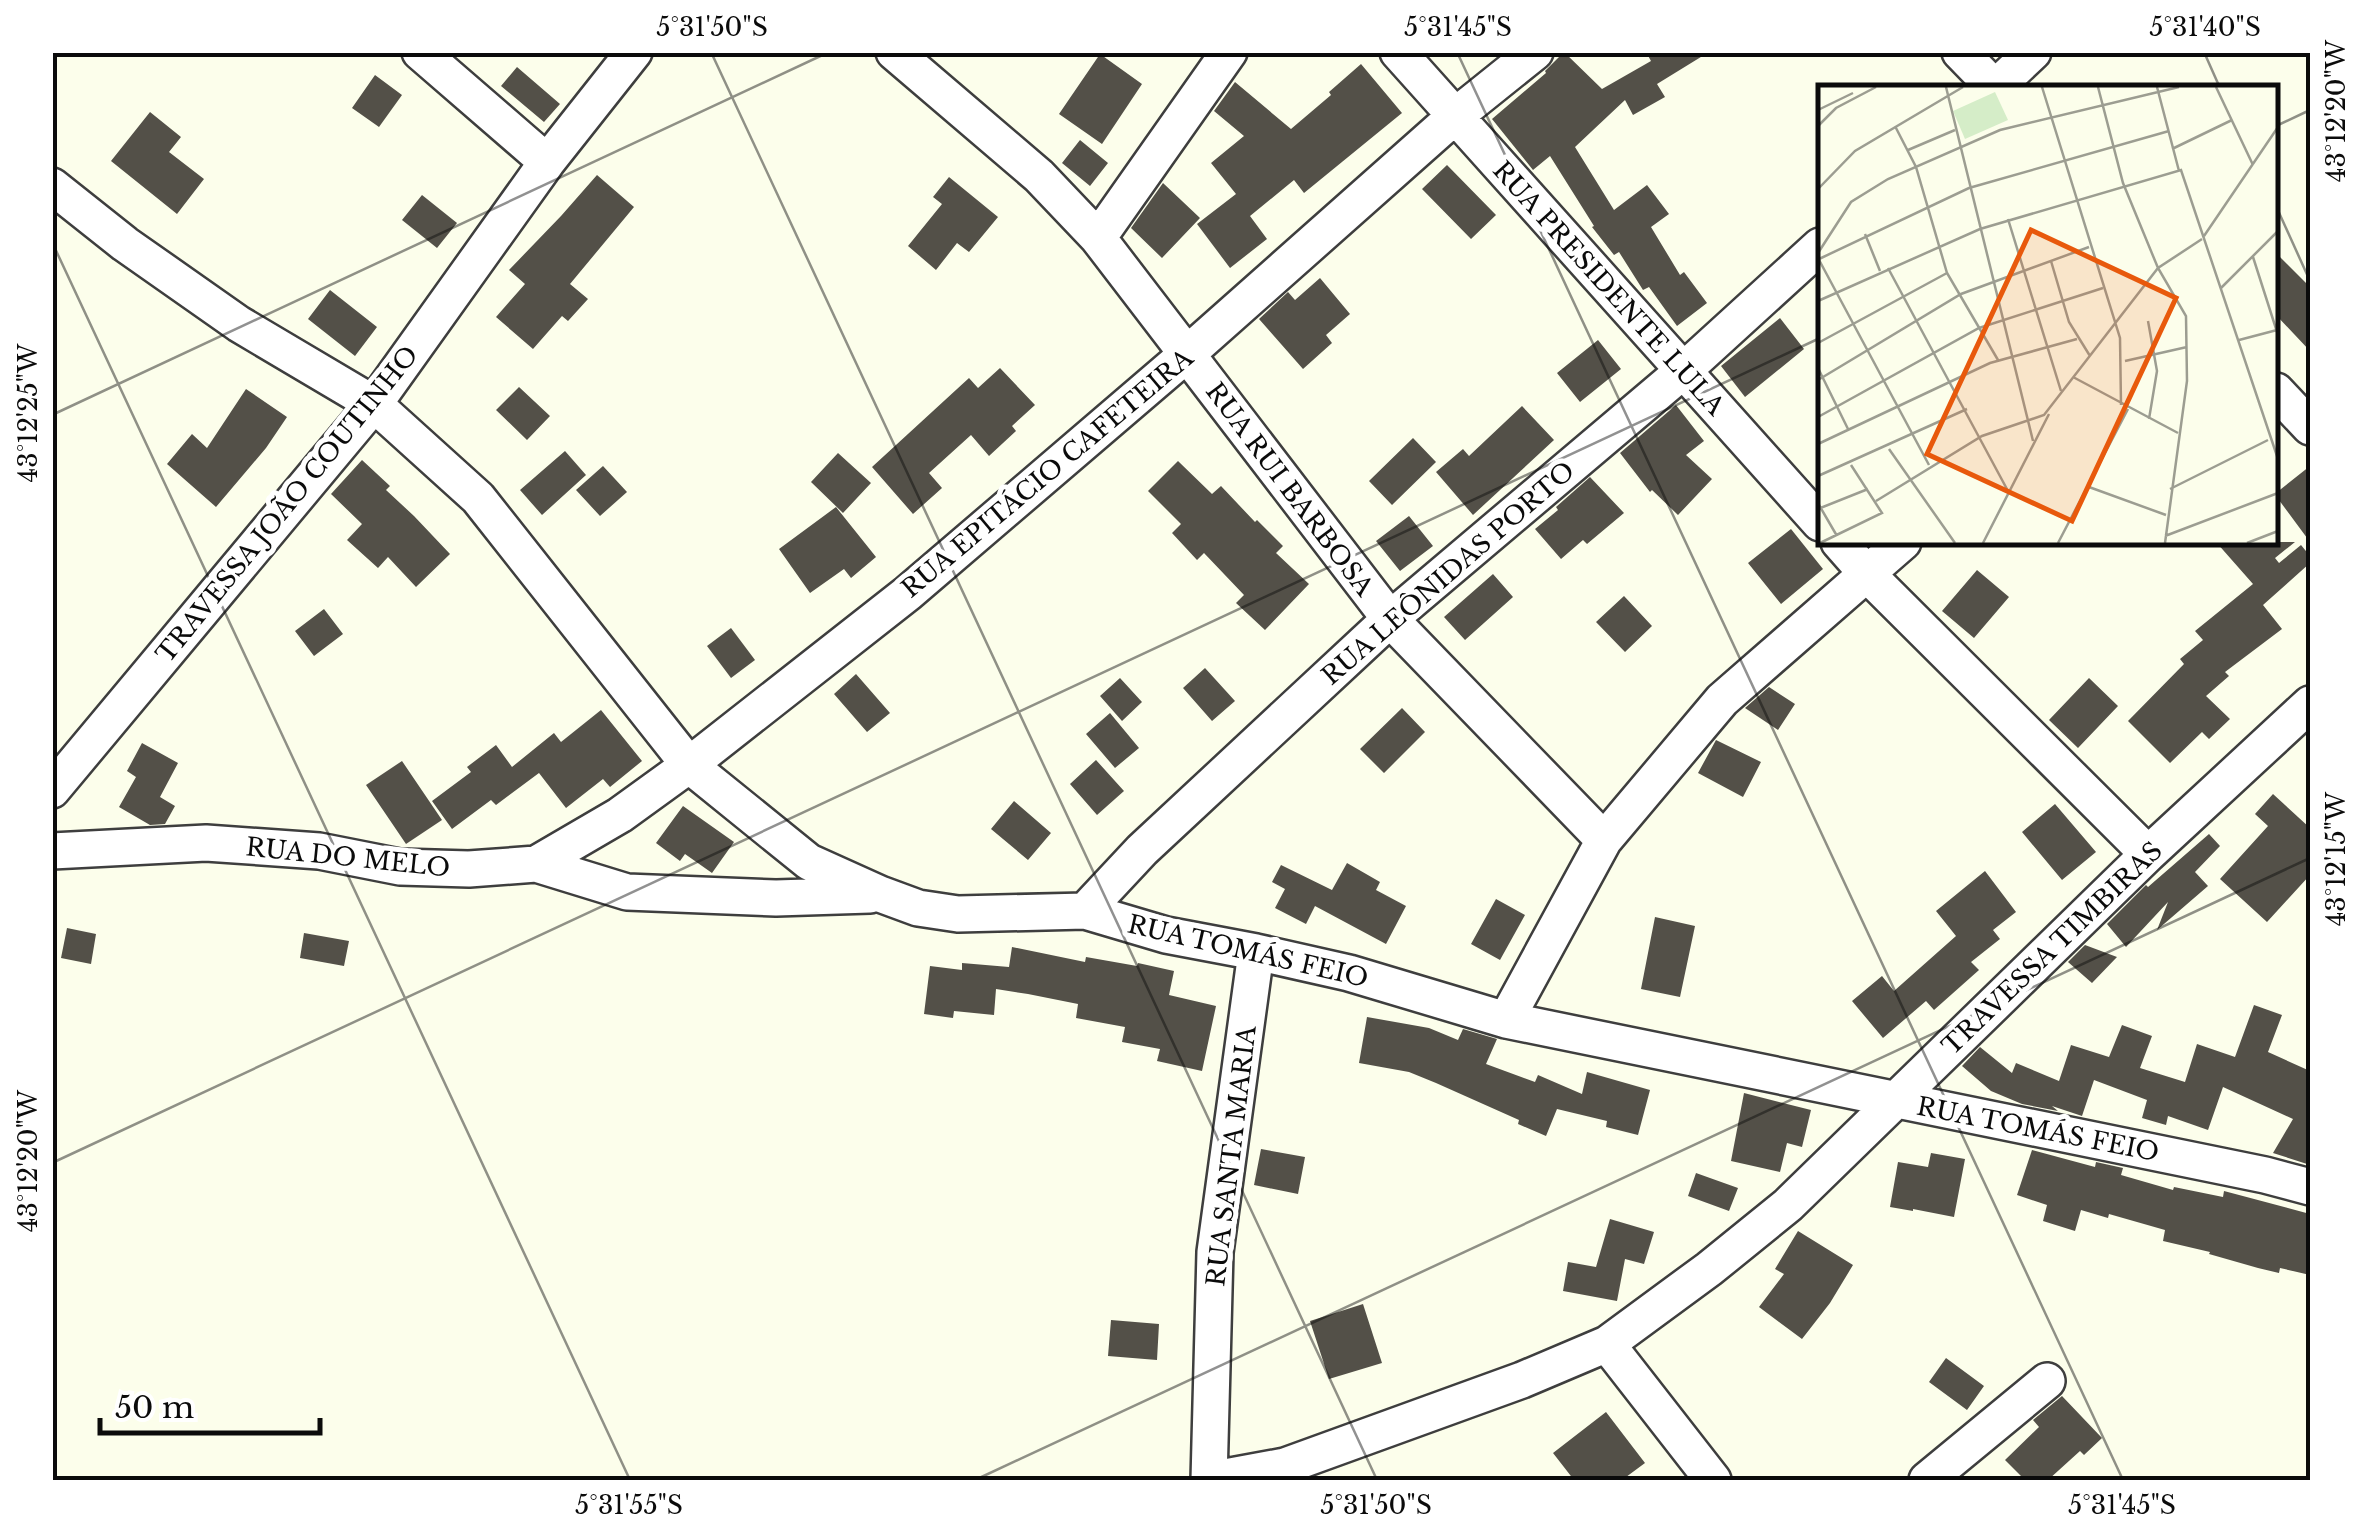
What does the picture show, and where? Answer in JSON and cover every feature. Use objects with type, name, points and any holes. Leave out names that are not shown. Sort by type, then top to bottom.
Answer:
[{"type":"street","points":[[420,52],[547,162]]},
{"type":"street","name":"TRAVESSA JOÃO COUTINHO","points":[[52,790],[374,404],[547,162],[634,52]]},
{"type":"street","name":"RUA RUI BARBOSA","points":[[894,52],[1039,176],[1098,238],[1390,620],[1604,840]]},
{"type":"street","points":[[1098,238],[1229,52]]},
{"type":"street","name":"RUA PRESIDENTE LULA","points":[[1398,52],[1818,520]]},
{"type":"street","name":"RUA EPITÁCIO CAFETEIRA","points":[[536,864],[620,815],[689,765],[908,593],[1187,354],[1454,117],[1534,52]]},
{"type":"street","points":[[1960,52],[1993,85]]},
{"type":"street","points":[[1997,85],[2034,52]]},
{"type":"street","name":"RUA TOMÁS FEIO","points":[[52,186],[125,244],[239,324],[374,404],[478,498],[689,765],[810,862],[880,894],[918,908],[958,914],[1086,910],[1166,935],[1350,973],[1506,1020],[2266,1175],[2310,1188]]},
{"type":"street","name":"RUA LEÔNIDAS PORTO","points":[[1086,910],[1142,850],[1390,620],[1683,371],[1818,248]]},
{"type":"street","points":[[2278,393],[2310,426]]},
{"type":"street","points":[[1841,545],[2148,854]]},
{"type":"street","points":[[1506,1020],[1604,840],[1722,700],[1900,545]]},
{"type":"street","name":"TRAVESSA TIMBIRAS","points":[[1209,1480],[1285,1466],[1522,1380],[1607,1344],[1788,1205],[2148,854],[2310,704]]},
{"type":"street","name":"RUA DO MELO","points":[[52,850],[206,844],[319,851],[400,867],[469,870],[536,864],[627,892],[776,898],[880,894]]},
{"type":"street","name":"RUA SANTA MARIA","points":[[1209,1480],[1215,1252],[1256,952]]},
{"type":"street","points":[[1607,1344],[1713,1480]]},
{"type":"street","points":[[1927,1480],[2047,1381]]},
{"type":"building","points":[[1564,52],[1602,89],[1651,61],[1646,52],[1709,52],[1657,84],[1665,97],[1633,115],[1625,100],[1575,147],[1614,210],[1647,185],[1669,214],[1651,227],[1680,275],[1684,272],[1707,303],[1677,326],[1649,287],[1643,290],[1619,252],[1614,255],[1592,227],[1550,156],[1533,170],[1492,119],[1546,73]]},
{"type":"building","points":[[1100,54],[1142,84],[1102,144],[1059,114]]},
{"type":"building","points":[[1361,64],[1402,113],[1304,193],[1294,180],[1250,216],[1267,239],[1230,268],[1197,224],[1236,194],[1211,163],[1244,136],[1214,111],[1235,82],[1291,129]]},
{"type":"building","points":[[517,67],[560,104],[544,122],[501,86]]},
{"type":"building","points":[[375,75],[402,95],[379,127],[352,108]]},
{"type":"building","points":[[150,112],[181,137],[169,152],[204,179],[177,214],[111,161]]},
{"type":"building","points":[[1080,140],[1108,163],[1090,186],[1062,163]]},
{"type":"building","points":[[1447,165],[1496,215],[1471,239],[1422,189]]},
{"type":"building","points":[[597,175],[634,207],[570,284],[588,299],[568,321],[562,316],[533,349],[496,317],[525,284],[509,270]]},
{"type":"building","points":[[949,177],[998,217],[969,252],[957,243],[936,270],[908,246],[942,204],[933,197]]},
{"type":"building","points":[[1163,183],[1200,218],[1162,258],[1131,228]]},
{"type":"building","points":[[422,195],[457,223],[437,248],[402,220]]},
{"type":"building","points":[[2278,255],[2310,287],[2310,351],[2278,317]]},
{"type":"building","points":[[1320,278],[1350,314],[1326,335],[1332,343],[1303,369],[1259,319],[1288,292],[1295,300]]},
{"type":"building","points":[[330,290],[377,327],[355,356],[308,319]]},
{"type":"building","points":[[1780,318],[1804,349],[1745,397],[1721,366]]},
{"type":"building","points":[[1598,340],[1621,369],[1580,402],[1557,373]]},
{"type":"building","points":[[1000,368],[1035,405],[1012,426],[1016,431],[989,456],[971,435],[929,473],[942,488],[913,514],[872,467],[969,378],[978,388]]},
{"type":"building","points":[[519,387],[550,416],[527,440],[496,410]]},
{"type":"building","points":[[246,389],[287,417],[216,507],[167,464],[192,434],[207,448]]},
{"type":"building","points":[[1676,405],[1704,441],[1686,455],[1712,479],[1678,515],[1650,492],[1620,453]]},
{"type":"building","points":[[1522,406],[1554,440],[1473,515],[1436,472],[1463,449],[1469,456]]},
{"type":"building","points":[[1413,438],[1436,462],[1392,505],[1369,481]]},
{"type":"building","points":[[565,451],[586,475],[542,515],[520,490]]},
{"type":"building","points":[[838,453],[871,483],[843,513],[811,482]]},
{"type":"building","points":[[362,460],[450,554],[416,587],[388,557],[378,568],[347,540],[362,524],[331,494]]},
{"type":"building","points":[[1178,461],[1212,494],[1221,486],[1283,546],[1276,553],[1309,584],[1265,630],[1236,603],[1244,595],[1204,553],[1197,560],[1172,533],[1181,524],[1148,491]]},
{"type":"building","points":[[603,466],[627,492],[600,516],[576,490]]},
{"type":"building","points":[[2310,466],[2310,542],[2278,499],[2278,491]]},
{"type":"building","points":[[1590,477],[1624,513],[1587,544],[1583,540],[1561,559],[1535,529]]},
{"type":"building","points":[[836,507],[876,557],[851,578],[844,569],[810,593],[779,549]]},
{"type":"building","points":[[1409,516],[1433,546],[1400,571],[1376,541]]},
{"type":"building","points":[[1791,529],[1823,569],[1781,604],[1748,563]]},
{"type":"building","points":[[2295,542],[2275,558],[2279,563],[2301,545],[2310,556],[2310,563],[2263,605],[2282,629],[2225,672],[2229,676],[2206,696],[2230,719],[2209,739],[2202,732],[2170,763],[2128,721],[2184,664],[2180,659],[2203,640],[2195,631],[2253,584],[2219,545]]},
{"type":"building","points":[[1977,570],[2009,597],[1974,638],[1942,611]]},
{"type":"building","points":[[1493,574],[1513,597],[1465,640],[1444,617]]},
{"type":"building","points":[[1624,596],[1652,626],[1625,652],[1596,622]]},
{"type":"building","points":[[324,609],[343,634],[314,656],[295,631]]},
{"type":"building","points":[[731,628],[755,660],[731,678],[707,646]]},
{"type":"building","points":[[1205,668],[1235,701],[1212,721],[1183,688]]},
{"type":"building","points":[[856,674],[890,713],[867,732],[834,694]]},
{"type":"building","points":[[1120,678],[1142,702],[1122,721],[1100,696]]},
{"type":"building","points":[[2089,678],[2118,706],[2078,748],[2049,720]]},
{"type":"building","points":[[1769,687],[1795,704],[1778,730],[1745,708]]},
{"type":"building","points":[[1402,708],[1425,732],[1384,773],[1360,749]]},
{"type":"building","points":[[601,710],[642,761],[610,787],[603,779],[566,808],[539,773],[496,805],[491,800],[452,829],[432,801],[471,772],[467,767],[496,745],[512,767],[554,733],[561,742]]},
{"type":"building","points":[[1110,713],[1139,748],[1115,768],[1086,734]]},
{"type":"building","points":[[1716,740],[1761,762],[1743,797],[1698,773]]},
{"type":"building","points":[[142,743],[178,763],[160,797],[175,806],[165,824],[150,825],[119,807],[136,777],[127,771]]},
{"type":"building","points":[[1096,760],[1124,791],[1097,815],[1070,784]]},
{"type":"building","points":[[402,761],[442,820],[406,844],[366,785]]},
{"type":"building","points":[[2273,794],[2310,828],[2310,875],[2267,922],[2220,879],[2268,826],[2255,814]]},
{"type":"building","points":[[1014,801],[1051,833],[1028,860],[991,829]]},
{"type":"building","points":[[2055,804],[2096,852],[2062,880],[2022,832]]},
{"type":"building","points":[[683,806],[734,842],[712,873],[685,854],[680,861],[656,843]]},
{"type":"building","points":[[2209,834],[2220,846],[2195,872],[2208,886],[2157,930],[2168,902],[2126,947],[2107,924],[2146,885]]},
{"type":"building","points":[[1347,863],[1380,882],[1376,890],[1406,906],[1386,944],[1315,906],[1306,924],[1275,908],[1285,889],[1272,882],[1281,865],[1332,890]]},
{"type":"building","points":[[1985,871],[2016,912],[1993,930],[2000,939],[1971,962],[1979,970],[1934,1010],[1926,1001],[1883,1038],[1852,1001],[1882,976],[1894,991],[1956,936],[1936,911]]},
{"type":"building","points":[[1496,899],[1525,915],[1500,960],[1471,944]]},
{"type":"building","points":[[1655,917],[1695,926],[1680,997],[1641,989]]},
{"type":"building","points":[[67,928],[96,934],[91,964],[61,958]]},
{"type":"building","points":[[304,933],[349,941],[344,966],[300,958]]},
{"type":"building","points":[[2085,945],[2117,957],[2092,983],[2068,962]]},
{"type":"building","points":[[1012,947],[1085,962],[1086,957],[1174,971],[1169,995],[1216,1006],[1202,1071],[1157,1061],[1160,1049],[1122,1042],[1125,1027],[1076,1018],[1078,1004],[996,989],[994,1015],[954,1011],[953,1018],[924,1014],[930,966],[962,970],[962,963],[1009,967]]},
{"type":"building","points":[[2254,1005],[2282,1015],[2268,1052],[2310,1071],[2307,1164],[2273,1153],[2293,1119],[2223,1087],[2208,1130],[2168,1116],[2166,1125],[2142,1118],[2147,1100],[2094,1080],[2082,1116],[2052,1106],[2058,1111],[2022,1104],[1991,1091],[1962,1066],[1980,1047],[2012,1073],[2016,1063],[2059,1081],[2071,1045],[2109,1057],[2122,1025],[2152,1036],[2140,1068],[2185,1082],[2197,1044],[2235,1057]]},
{"type":"building","points":[[1367,1017],[1429,1028],[1458,1040],[1463,1029],[1497,1039],[1486,1064],[1535,1082],[1538,1075],[1582,1094],[1587,1072],[1650,1090],[1638,1135],[1606,1127],[1607,1121],[1557,1109],[1546,1136],[1518,1124],[1519,1120],[1409,1072],[1359,1063]]},
{"type":"building","points":[[1744,1093],[1811,1110],[1802,1147],[1787,1143],[1780,1172],[1731,1161]]},
{"type":"building","points":[[1261,1149],[1305,1157],[1298,1194],[1254,1185]]},
{"type":"building","points":[[2032,1150],[2095,1167],[2096,1162],[2123,1168],[2121,1175],[2173,1190],[2174,1187],[2223,1197],[2224,1191],[2310,1214],[2310,1275],[2280,1268],[2279,1273],[2163,1241],[2165,1230],[2109,1214],[2108,1218],[2081,1210],[2075,1231],[2043,1221],[2047,1205],[2017,1195]]},
{"type":"building","points":[[1931,1153],[1965,1159],[1954,1217],[1890,1207],[1898,1162],[1928,1167]]},
{"type":"building","points":[[1696,1173],[1738,1188],[1729,1211],[1688,1196]]},
{"type":"building","points":[[1610,1219],[1654,1232],[1644,1264],[1625,1259],[1617,1301],[1563,1291],[1568,1262],[1596,1267]]},
{"type":"building","points":[[1798,1231],[1853,1265],[1802,1339],[1759,1307],[1784,1274],[1775,1269]]},
{"type":"building","points":[[1363,1304],[1382,1363],[1329,1379],[1310,1321]]},
{"type":"building","points":[[1111,1320],[1159,1324],[1157,1360],[1108,1356]]},
{"type":"building","points":[[1946,1358],[1984,1386],[1967,1410],[1929,1382]]},
{"type":"building","points":[[2062,1396],[2102,1438],[2084,1455],[2080,1451],[2048,1480],[2025,1480],[2005,1460],[2039,1427],[2033,1420]]},
{"type":"building","points":[[1606,1412],[1645,1463],[1622,1480],[1574,1480],[1553,1453]]}]
